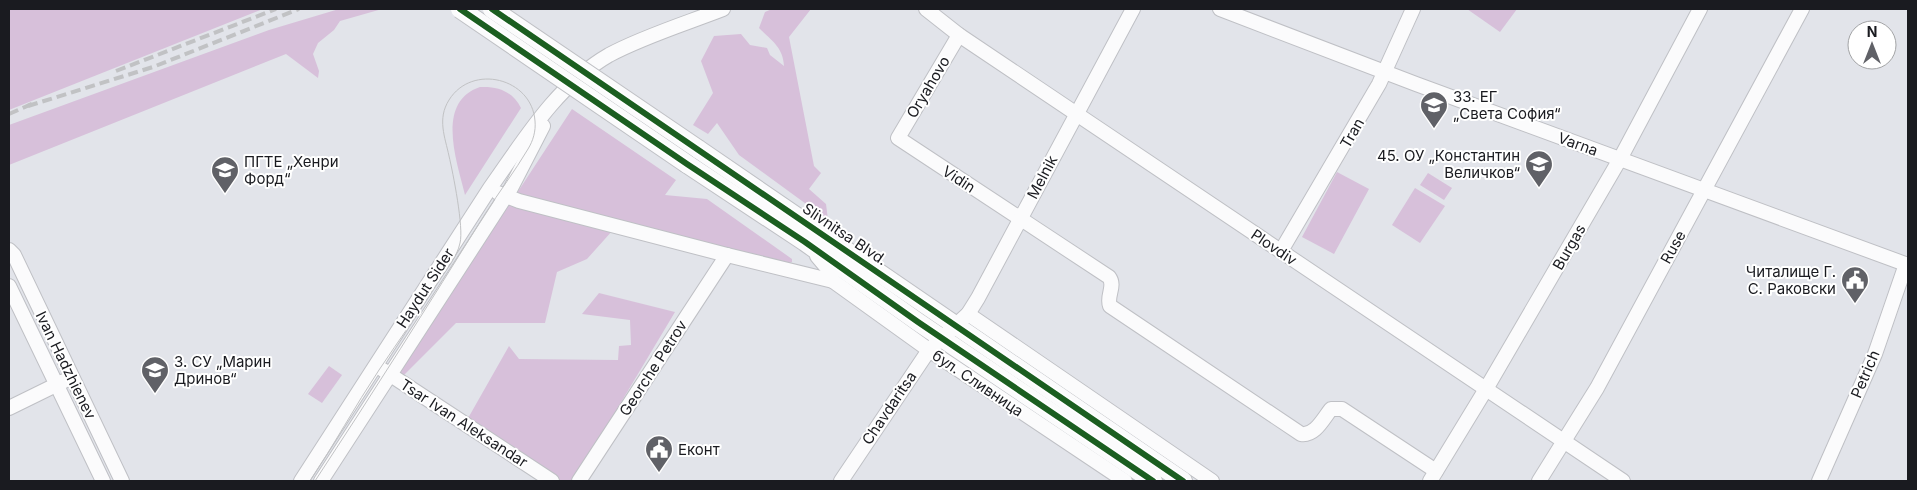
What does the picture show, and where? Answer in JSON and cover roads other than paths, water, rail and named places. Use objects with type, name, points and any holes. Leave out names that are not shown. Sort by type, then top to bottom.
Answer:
[{"type":"main road","name":"Slivnitsa Blvd.","points":[[460,9],[805,242],[936,344],[1153,481]]},
{"type":"main road","name":"Slivnitsa Blvd.","points":[[492,9],[698,149],[962,320],[1183,481]]},
{"type":"street","name":"Haydut Sider","points":[[301,481],[490,188],[566,88],[610,55],[628,46],[723,9]]},
{"type":"street","name":"Plovdiv","points":[[926,9],[959,35],[1624,481]]},
{"type":"street","name":"Melnik","points":[[936,344],[962,320],[978,298],[1133,9]]},
{"type":"street","name":"Varna","points":[[1220,9],[1907,265]]},
{"type":"street","name":"Tran","points":[[1281,251],[1345,144],[1385,72],[1413,9]]},
{"type":"street","name":"Burgas","points":[[1433,476],[1620,159],[1700,9]]},
{"type":"street","name":"Ruse","points":[[1539,481],[1597,388],[1802,9]]},
{"type":"street","name":"Oryahovo","points":[[898,138],[959,35]]},
{"type":"street","name":"Haydut Sider","points":[[321,481],[505,197],[531,151],[556,100]]},
{"type":"street","name":"Vidin","points":[[898,138],[1109,278],[1112,284],[1109,298],[1110,306],[1301,434],[1306,435],[1314,431],[1331,409],[1342,409],[1433,476]]},
{"type":"street","points":[[490,188],[505,197],[833,281]]},
{"type":"street","name":"Slivnitsa Blvd.","points":[[805,242],[828,269],[833,281]]},
{"type":"street","name":"Ivan Hadzhienev","points":[[9,250],[14,255],[122,481]]},
{"type":"street","name":"Georche Petrov","points":[[579,481],[727,255]]},
{"type":"street","name":"Petrich","points":[[1819,481],[1874,354],[1907,265]]},
{"type":"street","name":"бул. Сливница","points":[[833,281],[936,344],[1125,481]]},
{"type":"street","name":"Ivan Hadzhienev","points":[[9,286],[103,481]]},
{"type":"street","name":"Slivnitsa Blvd.","points":[[962,320],[1212,481]]},
{"type":"street","name":"Chavdaritsa","points":[[841,481],[936,344]]},
{"type":"street","name":"Tsar Ivan Aleksandar","points":[[376,365],[552,481]]},
{"type":"street","points":[[9,408],[72,377]]},
{"type":"tram line","points":[[310,481],[370,384],[451,263],[459,248],[461,225],[443,128],[445,107],[459,89],[472,82],[486,79],[500,80],[513,86],[524,94],[531,106],[535,125],[534,136],[530,146],[315,481]]},
{"type":"railway","points":[[116,71],[276,9]]},
{"type":"railway","points":[[28,106],[153,67],[299,9]]},
{"type":"railway","points":[[9,114],[34,103]]},
{"type":"place","name":"33. ЕГ „Света София“","points":[[1434,129]]},
{"type":"place","name":"45. ОУ „Константин Величков“","points":[[1539,188]]},
{"type":"place","name":"ПГТЕ „Хенри Форд“","points":[[225,194]]},
{"type":"place","name":"Читалище Г. С. Раковски","points":[[1855,304]]},
{"type":"place","name":"3. СУ „Марин Дринов“","points":[[155,394]]},
{"type":"place","name":"Еконт","points":[[659,473]]}]
